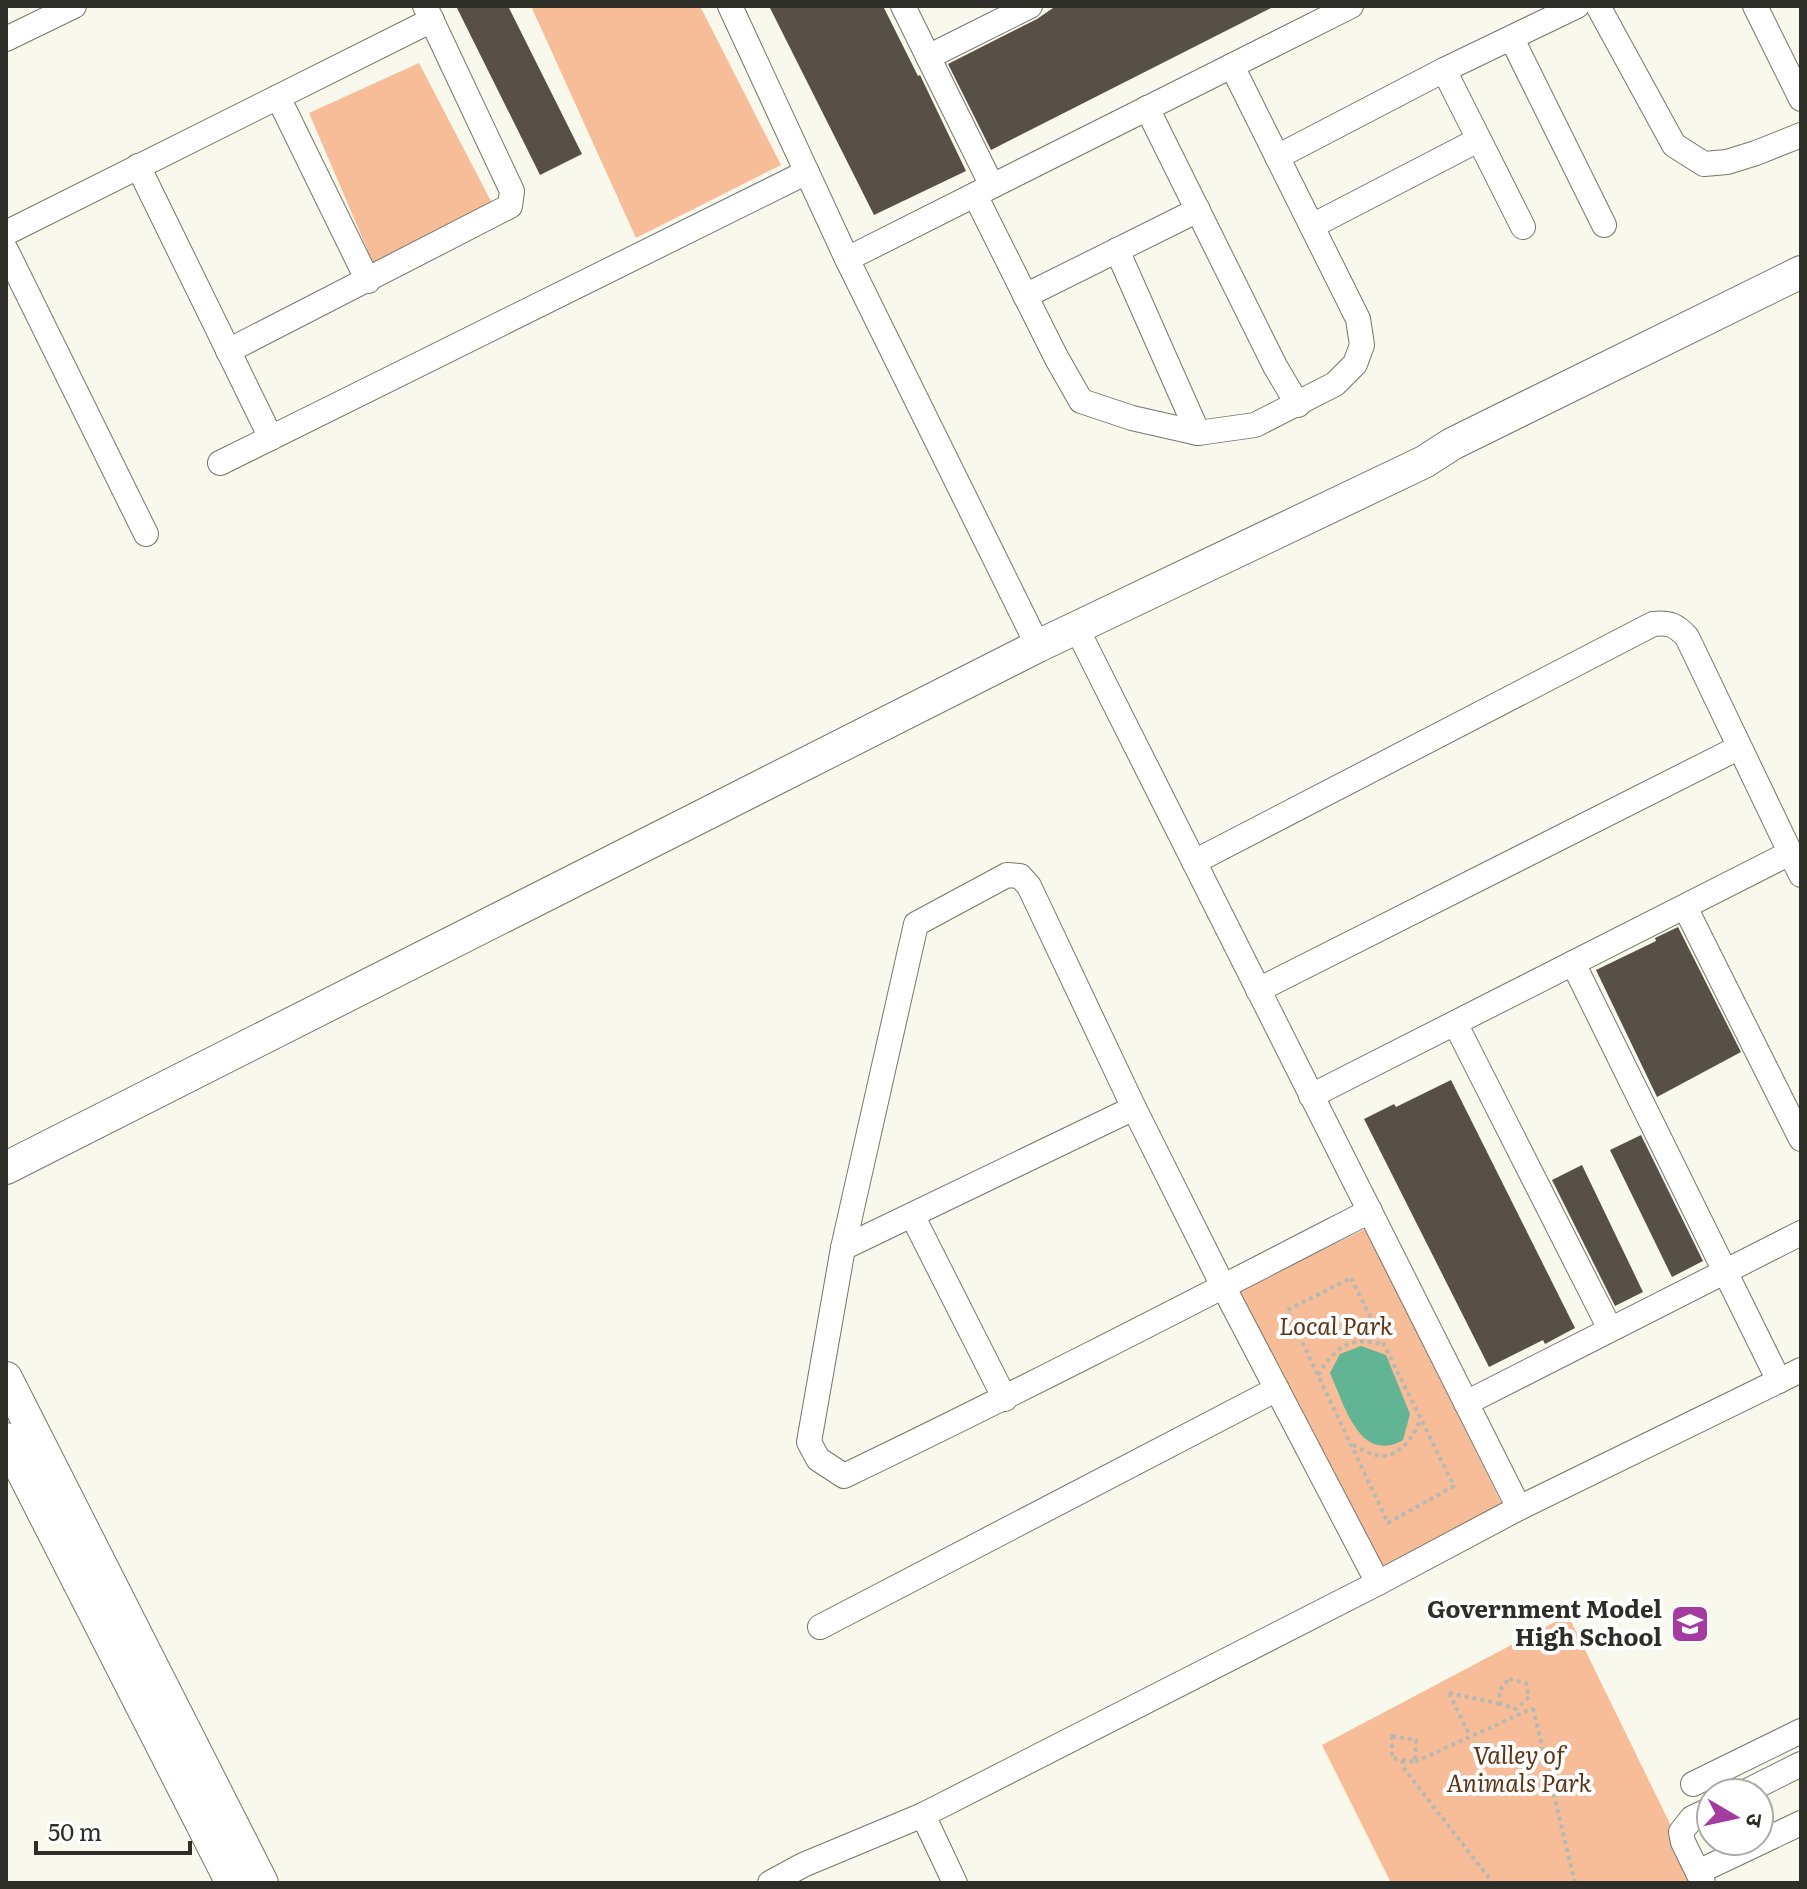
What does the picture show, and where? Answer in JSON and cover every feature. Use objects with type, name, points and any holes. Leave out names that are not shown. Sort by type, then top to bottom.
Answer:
[{"type":"main road","points":[[6,1168],[1038,646],[1424,462],[1452,444],[1801,272]]},
{"type":"main road","points":[[6,1378],[262,1883]]},
{"type":"main road","points":[[6,1439],[232,1883]]},
{"type":"street","points":[[6,39],[74,6]]},
{"type":"street","points":[[730,6],[847,259],[1038,646]]},
{"type":"street","points":[[903,6],[928,57],[1025,296],[1081,401],[1132,418],[1198,433],[1255,425],[1298,405],[1335,384],[1355,364],[1362,345],[1358,319],[1232,66]]},
{"type":"street","points":[[928,57],[1030,6]]},
{"type":"street","points":[[847,259],[1351,6]]},
{"type":"street","points":[[1277,157],[1444,70],[1577,6]]},
{"type":"street","points":[[1598,6],[1674,145],[1704,164],[1727,162],[1801,135]]},
{"type":"street","points":[[1755,6],[1801,99]]},
{"type":"street","points":[[6,233],[278,97],[429,13],[512,191],[510,206],[228,351]]},
{"type":"street","points":[[1512,39],[1604,225]]},
{"type":"street","points":[[1444,70],[1523,227]]},
{"type":"street","points":[[278,97],[368,281]]},
{"type":"street","points":[[1147,108],[1275,366],[1298,405]]},
{"type":"street","points":[[1312,226],[1478,140]]},
{"type":"street","points":[[138,166],[271,438]]},
{"type":"street","points":[[220,463],[807,172]]},
{"type":"street","points":[[1025,296],[1198,210]]},
{"type":"street","points":[[6,250],[146,534]]},
{"type":"street","points":[[1117,250],[1198,433]]},
{"type":"street","points":[[1194,862],[1653,624],[1672,624],[1687,637],[1801,875]]},
{"type":"street","points":[[1077,629],[1519,1508]]},
{"type":"street","points":[[1258,990],[1738,748]]},
{"type":"street","points":[[1311,1096],[1790,853]]},
{"type":"street","points":[[1370,1211],[1223,1286],[1005,1399],[844,1476],[818,1459],[809,1442],[843,1248],[916,924],[1007,875],[1020,876],[1029,886],[1134,1108],[1223,1286],[1378,1583]]},
{"type":"street","points":[[1685,907],[1801,1139]]},
{"type":"street","points":[[770,1883],[803,1865],[923,1815],[1519,1508],[1790,1376],[1725,1271],[1573,963]]},
{"type":"street","points":[[1455,1023],[1610,1329]]},
{"type":"street","points":[[843,1248],[1134,1108]]},
{"type":"street","points":[[912,1215],[1005,1399]]},
{"type":"street","points":[[1466,1403],[1801,1233]]},
{"type":"street","points":[[820,1627],[1277,1389]]},
{"type":"street","points":[[1693,1784],[1801,1731]]},
{"type":"street","points":[[1775,1777],[1801,1764]]},
{"type":"street","points":[[923,1815],[955,1883]]},
{"type":"street","points":[[1695,1817],[1681,1832],[1700,1878],[1801,1823]]},
{"type":"path","points":[[1351,1278],[1454,1486],[1388,1523],[1318,1376],[1287,1310],[1351,1278]]},
{"type":"path","points":[[1318,1376],[1337,1348],[1366,1340],[1384,1345]]},
{"type":"path","points":[[1351,1444],[1385,1456],[1403,1447],[1415,1433],[1420,1417]]},
{"type":"path","points":[[1501,1704],[1499,1691],[1509,1679],[1526,1683],[1529,1697],[1516,1712]]},
{"type":"path","points":[[1470,1736],[1449,1693],[1501,1704],[1516,1712]]},
{"type":"path","points":[[1523,1704],[1533,1708]]},
{"type":"path","points":[[1415,1762],[1416,1740],[1392,1736],[1392,1758],[1415,1762],[1516,1712],[1533,1708]]},
{"type":"path","points":[[1533,1708],[1575,1883]]},
{"type":"path","points":[[1403,1760],[1402,1766],[1493,1883]]},
{"type":"green space","points":[[531,6],[700,6],[781,165],[636,238]]},
{"type":"green space","points":[[419,63],[493,205],[373,263],[309,113]]},
{"type":"green space","name":"Local Park","points":[[1367,1228],[1503,1506],[1380,1571],[1238,1292]]},
{"type":"green space","name":"Valley of Animals Park","points":[[1568,1615],[1699,1883],[1391,1883],[1322,1745]]},
{"type":"shaded area","points":[[1361,1346],[1386,1355],[1410,1414],[1403,1440],[1388,1446],[1375,1444],[1356,1428],[1330,1373],[1340,1354]]},
{"type":"building","points":[[456,6],[508,6],[582,154],[540,175]]},
{"type":"building","points":[[769,6],[883,6],[966,171],[874,215]]},
{"type":"building","points":[[1056,6],[1275,6],[991,150],[948,64],[1037,19]]},
{"type":"building","points":[[1678,927],[1741,1052],[1657,1097],[1596,970]]},
{"type":"building","points":[[1451,1080],[1575,1328],[1489,1367],[1364,1119]]},
{"type":"building","points":[[1641,1135],[1703,1261],[1672,1277],[1610,1150]]},
{"type":"building","points":[[1582,1165],[1643,1292],[1615,1306],[1552,1180]]},
{"type":"place","name":"Government Model High School","points":[[1690,1624]]}]
